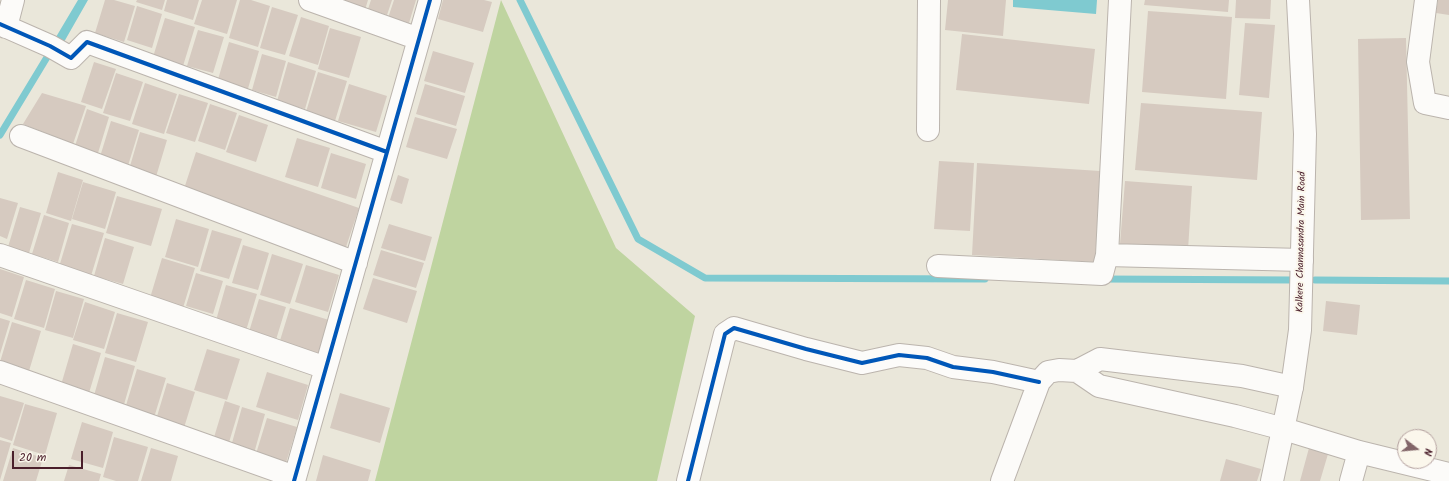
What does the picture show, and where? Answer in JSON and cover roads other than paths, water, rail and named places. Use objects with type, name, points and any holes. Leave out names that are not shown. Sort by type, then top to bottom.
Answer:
[{"type":"street","points":[[13,0],[3,26],[50,46],[71,58],[87,42],[388,152]]},
{"type":"street","points":[[310,0],[419,39]]},
{"type":"street","points":[[0,372],[295,479],[430,0]]},
{"type":"street","points":[[928,130],[929,0]]},
{"type":"street","points":[[938,266],[1102,274],[1107,255],[1120,0]]},
{"type":"street","name":"Kalkere Channasandra Main Road","points":[[1272,481],[1292,387],[1300,330],[1305,134],[1298,0]]},
{"type":"street","points":[[1426,0],[1418,62],[1424,103],[1449,108]]},
{"type":"street","points":[[21,136],[356,263]]},
{"type":"street","points":[[0,255],[326,368]]},
{"type":"street","points":[[1107,255],[1302,260]]},
{"type":"street","points":[[688,481],[725,334],[734,328],[806,350],[862,363],[899,355],[927,358],[953,367],[993,372],[1039,382]]},
{"type":"street","points":[[1002,481],[1039,382],[1048,372],[1059,370],[1077,371],[1100,359],[1242,376],[1292,387]]},
{"type":"street","points":[[1077,371],[1099,386],[1235,416],[1359,452],[1449,474]]},
{"type":"street","points":[[1351,481],[1359,452]]},
{"type":"water","points":[[78,0],[88,0],[64,42],[56,37]]},
{"type":"water","points":[[1013,0],[1097,0],[1096,14],[1013,7]]},
{"type":"waterway","points":[[520,0],[638,239],[705,278],[985,279]]},
{"type":"waterway","points":[[0,135],[52,49]]},
{"type":"waterway","points":[[1103,279],[1292,280]]},
{"type":"waterway","points":[[1315,280],[1449,281]]}]
